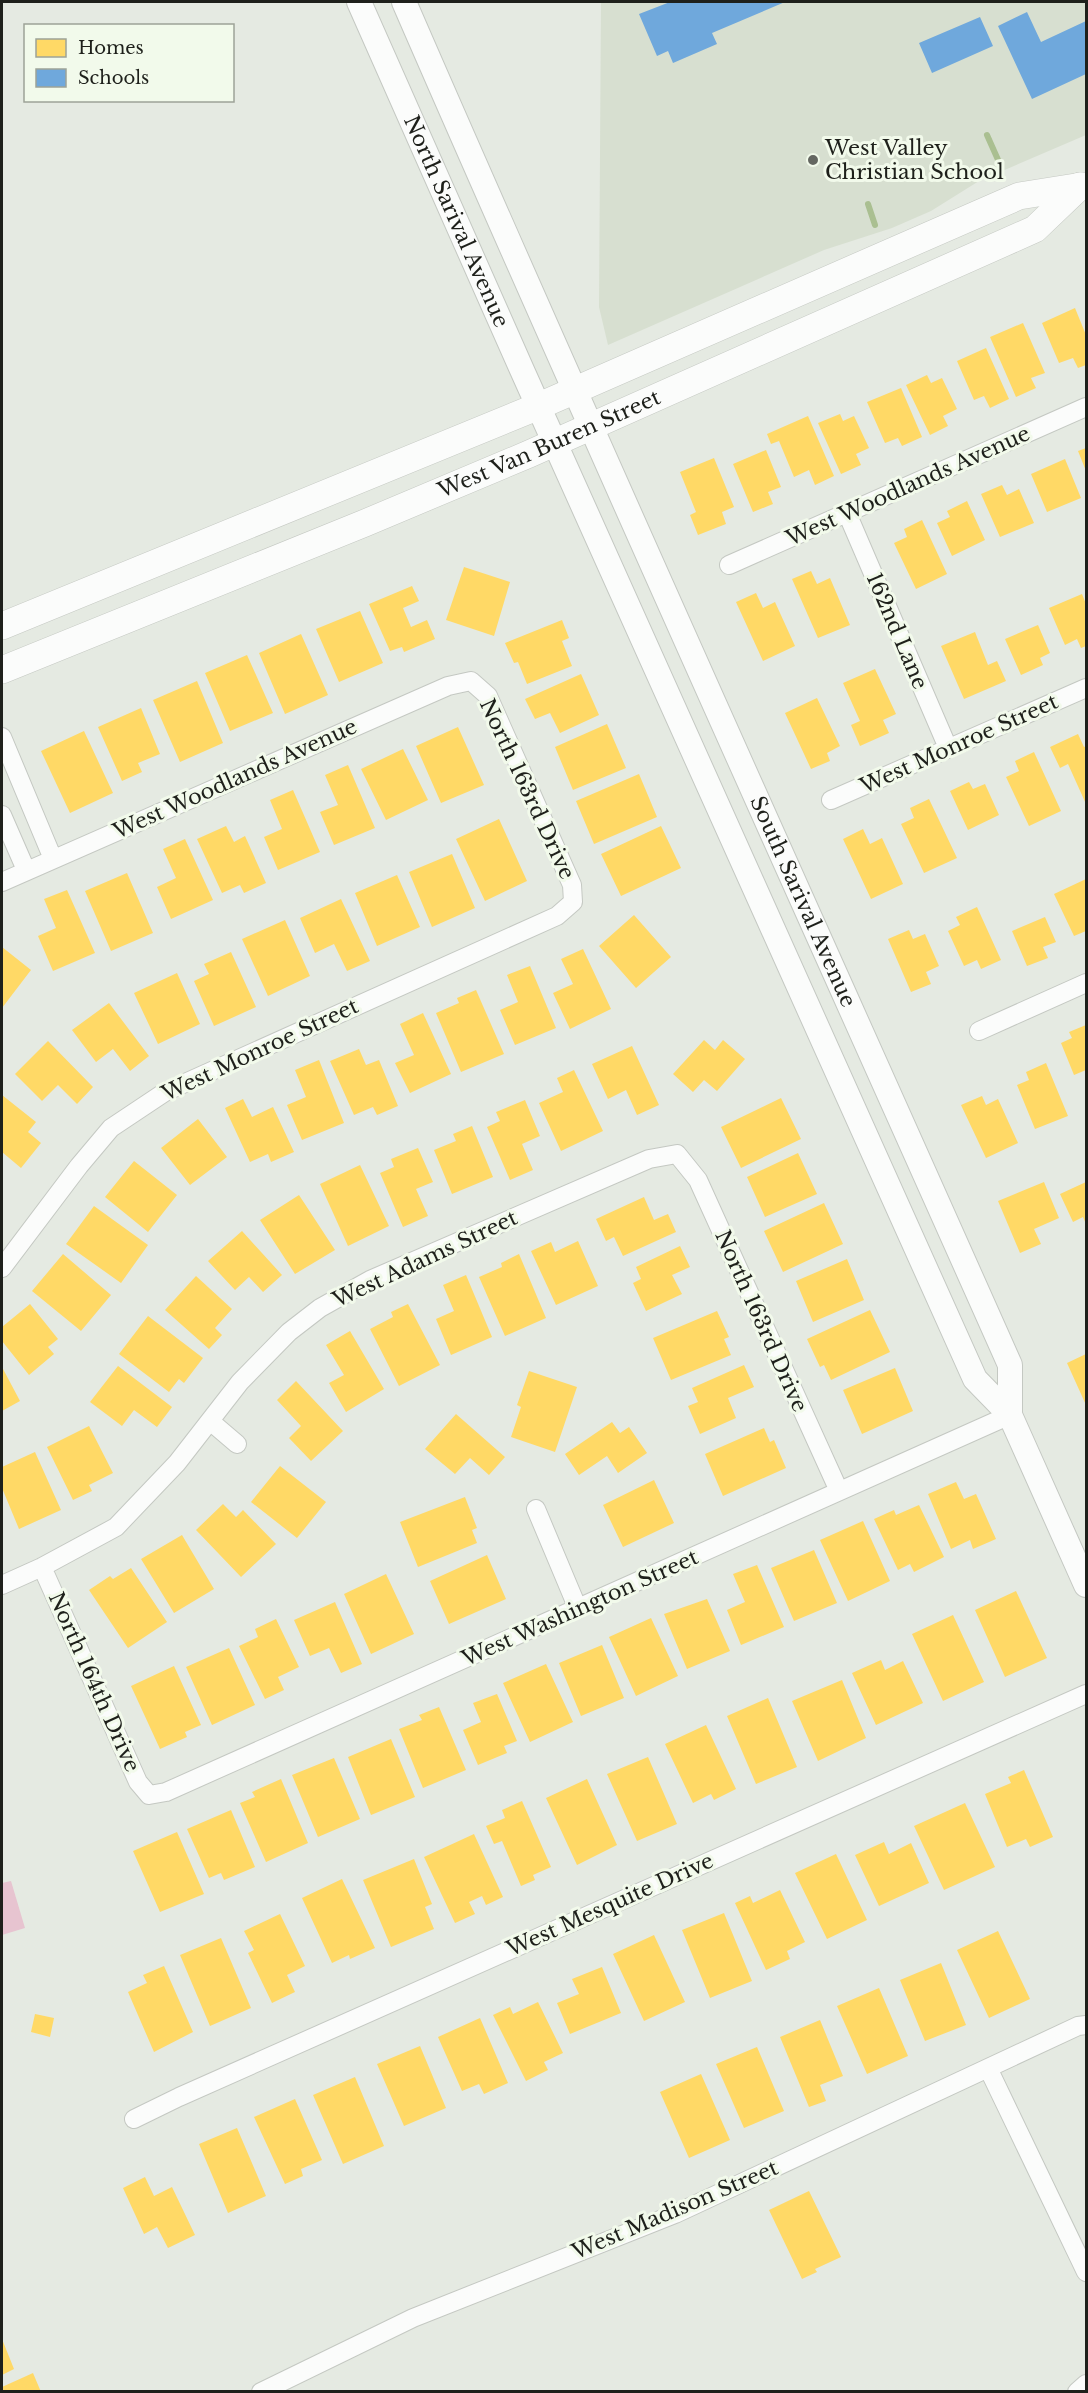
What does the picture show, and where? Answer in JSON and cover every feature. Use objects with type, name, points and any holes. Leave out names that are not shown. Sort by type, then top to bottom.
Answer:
[{"type":"main road","name":"North Sarival Avenue","points":[[359,2],[555,442]]},
{"type":"main road","name":"North Sarival Avenue","points":[[404,2],[574,391]]},
{"type":"main road","name":"West Van Buren Street","points":[[2,626],[539,406],[1019,196],[1083,185]]},
{"type":"main road","name":"West Van Buren Street","points":[[2,670],[365,523],[555,442],[1035,229],[1083,185]]},
{"type":"main road","name":"South Sarival Avenue","points":[[574,391],[1010,1365],[1010,1415]]},
{"type":"main road","name":"South Sarival Avenue","points":[[555,442],[975,1379],[1010,1415],[1086,1585]]},
{"type":"street","name":"West Woodlands Avenue","points":[[729,565],[1086,407]]},
{"type":"street","name":"162nd Lane","points":[[847,513],[948,748]]},
{"type":"street","name":"West Woodlands Avenue","points":[[2,882],[448,686],[471,681]]},
{"type":"street","name":"North 163rd Drive","points":[[471,681],[488,696],[572,885],[573,902]]},
{"type":"street","name":"West Monroe Street","points":[[831,800],[1086,688]]},
{"type":"street","points":[[2,737],[53,859]]},
{"type":"street","points":[[2,815],[26,870]]},
{"type":"street","name":"West Monroe Street","points":[[2,1268],[79,1166],[111,1128],[142,1106],[165,1092],[557,916],[573,902]]},
{"type":"street","points":[[979,1031],[1086,983]]},
{"type":"street","name":"North 163rd Drive","points":[[677,1154],[698,1180],[839,1491]]},
{"type":"street","name":"West Adams Street","points":[[2,1585],[42,1567],[116,1527],[177,1463],[240,1382],[289,1332],[321,1308],[370,1280],[649,1159],[677,1154]]},
{"type":"street","name":"West Washington Street","points":[[149,1795],[166,1792],[1010,1415]]},
{"type":"street","points":[[210,1421],[237,1444]]},
{"type":"street","points":[[536,1509],[578,1609]]},
{"type":"street","name":"North 164th Drive","points":[[42,1567],[138,1782],[149,1795]]},
{"type":"street","name":"West Mesquite Drive","points":[[134,2119],[1086,1694]]},
{"type":"street","name":"West Madison Street","points":[[261,2391],[413,2319],[675,2214],[1078,2026],[1086,2025]]},
{"type":"street","points":[[988,2068],[1086,2272]]},
{"type":"street","points":[[1077,2391],[1086,2384]]},
{"type":"shaded area","name":"West Valley Christian School","points":[[601,2],[1086,2],[1086,135],[979,181],[931,211],[892,228],[824,250],[608,345],[599,307]]},
{"type":"shaded area","points":[[11,1881],[25,1928],[2,1935],[2,1883]]},
{"type":"building: Homes","points":[[1075,308],[1086,335],[1086,365],[1078,368],[1073,358],[1059,363],[1042,323]]},
{"type":"building: Homes","points":[[1023,323],[1045,373],[1031,378],[1036,388],[1016,397],[990,337]]},
{"type":"building: Homes","points":[[986,348],[1009,399],[990,408],[984,396],[974,400],[957,361]]},
{"type":"building: Homes","points":[[927,375],[931,383],[942,378],[957,409],[943,416],[948,426],[930,435],[906,385]]},
{"type":"building: Homes","points":[[901,388],[922,437],[902,446],[898,438],[885,443],[867,402]]},
{"type":"building: Homes","points":[[840,414],[843,421],[854,416],[869,448],[856,454],[861,465],[841,474],[818,423]]},
{"type":"building: Homes","points":[[808,416],[834,476],[815,485],[809,470],[794,477],[779,441],[771,444],[767,434]]},
{"type":"building: Homes","points":[[1086,448],[1086,471],[1078,451]]},
{"type":"building: Homes","points":[[766,450],[781,487],[768,492],[773,504],[753,512],[733,464]]},
{"type":"building: Homes","points":[[714,458],[734,507],[722,512],[726,524],[698,535],[690,515],[696,512],[680,472]]},
{"type":"building: Homes","points":[[1065,459],[1081,498],[1047,512],[1031,474]]},
{"type":"building: Homes","points":[[1002,485],[1007,495],[1019,489],[1034,523],[1000,537],[981,494]]},
{"type":"building: Homes","points":[[967,501],[985,540],[952,556],[937,523],[950,517],[947,511]]},
{"type":"building: Homes","points":[[922,520],[947,574],[916,589],[894,543],[907,537],[904,529]]},
{"type":"building: Homes","points":[[464,567],[510,582],[494,636],[446,620]]},
{"type":"building: Homes","points":[[811,571],[817,584],[830,578],[850,625],[818,638],[792,579]]},
{"type":"building: Homes","points":[[412,586],[419,601],[403,608],[411,627],[427,620],[435,639],[404,652],[402,647],[390,651],[369,604]]},
{"type":"building: Homes","points":[[756,593],[763,608],[775,602],[795,646],[763,661],[736,602]]},
{"type":"building: Homes","points":[[1082,594],[1086,604],[1086,646],[1081,648],[1077,639],[1065,645],[1049,608]]},
{"type":"building: Homes","points":[[360,611],[383,663],[339,682],[316,629]]},
{"type":"building: Homes","points":[[562,620],[569,638],[562,641],[572,666],[527,684],[518,662],[514,663],[505,643]]},
{"type":"building: Homes","points":[[1038,625],[1050,653],[1040,658],[1043,665],[1021,675],[1005,639]]},
{"type":"building: Homes","points":[[975,632],[988,665],[997,661],[1006,681],[964,699],[941,646]]},
{"type":"building: Homes","points":[[301,634],[328,695],[285,714],[259,653]]},
{"type":"building: Homes","points":[[247,655],[273,713],[230,731],[205,673]]},
{"type":"building: Homes","points":[[875,669],[896,714],[883,720],[889,733],[860,746],[851,725],[860,721],[843,683]]},
{"type":"building: Homes","points":[[581,674],[599,715],[560,733],[550,713],[535,719],[525,699]]},
{"type":"building: Homes","points":[[197,681],[223,743],[180,762],[153,700]]},
{"type":"building: Homes","points":[[817,698],[840,746],[827,753],[830,761],[811,769],[785,713]]},
{"type":"building: Homes","points":[[141,708],[160,754],[138,763],[142,772],[122,781],[98,727]]},
{"type":"building: Homes","points":[[607,724],[626,768],[573,790],[555,747]]},
{"type":"building: Homes","points":[[458,727],[484,785],[441,803],[416,746]]},
{"type":"building: Homes","points":[[84,731],[113,793],[70,813],[41,751]]},
{"type":"building: Homes","points":[[1078,734],[1084,747],[1086,746],[1086,804],[1068,764],[1060,768],[1050,747]]},
{"type":"building: Homes","points":[[403,749],[428,800],[386,820],[361,769]]},
{"type":"building: Homes","points":[[1034,752],[1061,811],[1029,826],[1006,777],[1019,771],[1015,761]]},
{"type":"building: Homes","points":[[348,765],[375,828],[334,845],[320,812],[338,805],[325,775]]},
{"type":"building: Homes","points":[[639,774],[657,817],[594,844],[576,801]]},
{"type":"building: Homes","points":[[969,782],[973,789],[985,784],[999,815],[968,830],[950,791]]},
{"type":"building: Homes","points":[[293,790],[320,852],[278,870],[264,837],[282,829],[270,800]]},
{"type":"building: Homes","points":[[929,799],[957,858],[924,873],[901,824],[914,818],[910,808]]},
{"type":"building: Homes","points":[[499,819],[527,881],[485,901],[456,839]]},
{"type":"building: Homes","points":[[226,826],[234,842],[245,836],[266,883],[244,893],[240,885],[222,893],[197,839]]},
{"type":"building: Homes","points":[[661,826],[681,868],[621,896],[601,854]]},
{"type":"building: Homes","points":[[863,829],[870,844],[882,838],[903,884],[871,899],[843,839]]},
{"type":"building: Homes","points":[[185,839],[213,900],[171,919],[157,887],[176,878],[163,849]]},
{"type":"building: Homes","points":[[452,854],[475,908],[432,927],[409,872]]},
{"type":"building: Homes","points":[[127,873],[153,933],[111,951],[85,891]]},
{"type":"building: Homes","points":[[397,875],[420,927],[377,946],[355,893]]},
{"type":"building: Homes","points":[[1086,879],[1086,931],[1074,936],[1054,894]]},
{"type":"building: Homes","points":[[67,890],[95,953],[53,971],[38,936],[56,928],[44,899]]},
{"type":"building: Homes","points":[[341,899],[370,961],[347,971],[334,944],[315,953],[300,918]]},
{"type":"building: Homes","points":[[977,907],[1001,960],[981,969],[977,960],[964,966],[948,931],[960,925],[956,917]]},
{"type":"building: Homes","points":[[634,915],[671,957],[636,988],[599,946]]},
{"type":"building: Homes","points":[[1045,917],[1056,942],[1043,947],[1048,958],[1027,966],[1012,931]]},
{"type":"building: Homes","points":[[285,920],[310,976],[268,996],[242,939]]},
{"type":"building: Homes","points":[[909,930],[913,939],[925,934],[939,966],[926,972],[931,984],[911,992],[888,939]]},
{"type":"building: Homes","points":[[2,947],[31,970],[2,1008]]},
{"type":"building: Homes","points":[[583,949],[611,1009],[570,1029],[553,993],[573,984],[561,959]]},
{"type":"building: Homes","points":[[231,952],[256,1007],[214,1026],[194,981],[209,974],[204,964]]},
{"type":"building: Homes","points":[[530,966],[556,1028],[515,1045],[500,1010],[518,1002],[507,975]]},
{"type":"building: Homes","points":[[177,973],[200,1024],[158,1044],[134,993]]},
{"type":"building: Homes","points":[[476,990],[504,1054],[461,1072],[436,1013],[459,1003],[457,998]]},
{"type":"building: Homes","points":[[109,1003],[149,1056],[130,1071],[113,1049],[96,1062],[72,1030]]},
{"type":"building: Homes","points":[[423,1013],[451,1074],[410,1093],[395,1063],[414,1055],[400,1024]]},
{"type":"building: Homes","points":[[1086,1025],[1086,1070],[1074,1075],[1061,1043],[1072,1038],[1069,1032]]},
{"type":"building: Homes","points":[[704,1040],[715,1050],[723,1040],[745,1059],[717,1091],[704,1080],[693,1092],[673,1074]]},
{"type":"building: Homes","points":[[48,1041],[93,1087],[77,1104],[58,1085],[42,1101],[15,1074]]},
{"type":"building: Homes","points":[[632,1046],[659,1105],[637,1115],[626,1090],[608,1099],[592,1064]]},
{"type":"building: Homes","points":[[359,1049],[366,1065],[379,1060],[398,1106],[377,1115],[373,1107],[354,1115],[330,1061]]},
{"type":"building: Homes","points":[[319,1060],[344,1123],[302,1140],[287,1105],[306,1097],[295,1070]]},
{"type":"building: Homes","points":[[1046,1063],[1068,1116],[1035,1129],[1017,1085],[1029,1080],[1026,1072]]},
{"type":"building: Homes","points":[[574,1070],[603,1131],[561,1151],[539,1103],[563,1092],[557,1078]]},
{"type":"building: Homes","points":[[2,1095],[36,1122],[28,1132],[41,1143],[21,1168],[2,1152]]},
{"type":"building: Homes","points":[[982,1096],[986,1105],[998,1099],[1018,1143],[986,1158],[961,1105]]},
{"type":"building: Homes","points":[[781,1098],[801,1139],[741,1168],[721,1127]]},
{"type":"building: Homes","points":[[243,1099],[252,1117],[273,1107],[294,1152],[271,1162],[268,1154],[250,1162],[225,1108]]},
{"type":"building: Homes","points":[[525,1100],[540,1136],[522,1144],[533,1170],[510,1180],[487,1127],[500,1121],[496,1112]]},
{"type":"building: Homes","points":[[198,1119],[227,1157],[190,1185],[161,1148]]},
{"type":"building: Homes","points":[[472,1126],[493,1177],[452,1194],[434,1150],[456,1141],[453,1134]]},
{"type":"building: Homes","points":[[418,1148],[433,1182],[416,1189],[428,1216],[403,1227],[380,1173],[394,1167],[391,1159]]},
{"type":"building: Homes","points":[[798,1153],[817,1194],[765,1217],[747,1177]]},
{"type":"building: Homes","points":[[134,1161],[177,1195],[148,1232],[105,1197]]},
{"type":"building: Homes","points":[[360,1165],[389,1226],[348,1246],[320,1184]]},
{"type":"building: Homes","points":[[1044,1182],[1059,1218],[1034,1229],[1041,1244],[1020,1253],[998,1201]]},
{"type":"building: Homes","points":[[1086,1182],[1086,1224],[1083,1217],[1073,1222],[1060,1194]]},
{"type":"building: Homes","points":[[299,1195],[335,1250],[295,1274],[260,1220]]},
{"type":"building: Homes","points":[[644,1197],[654,1220],[668,1214],[676,1232],[623,1256],[614,1237],[606,1241],[596,1219]]},
{"type":"building: Homes","points":[[824,1203],[843,1244],[783,1272],[764,1231]]},
{"type":"building: Homes","points":[[94,1206],[148,1245],[121,1283],[66,1244]]},
{"type":"building: Homes","points":[[242,1231],[282,1275],[263,1292],[249,1277],[235,1290],[208,1261]]},
{"type":"building: Homes","points":[[578,1241],[598,1286],[556,1305],[531,1251],[551,1242],[555,1252]]},
{"type":"building: Homes","points":[[680,1246],[690,1267],[672,1275],[682,1294],[646,1311],[633,1283],[641,1279],[636,1267]]},
{"type":"building: Homes","points":[[63,1254],[111,1295],[81,1331],[32,1291]]},
{"type":"building: Homes","points":[[519,1254],[546,1318],[505,1336],[479,1277],[502,1267],[501,1263]]},
{"type":"building: Homes","points":[[847,1259],[864,1300],[813,1322],[796,1281]]},
{"type":"building: Homes","points":[[466,1275],[492,1337],[451,1355],[436,1319],[454,1311],[443,1285]]},
{"type":"building: Homes","points":[[196,1276],[232,1309],[215,1328],[222,1335],[209,1349],[165,1310]]},
{"type":"building: Homes","points":[[30,1304],[58,1339],[48,1347],[54,1354],[29,1375],[2,1341],[2,1327]]},
{"type":"building: Homes","points":[[408,1304],[440,1365],[399,1386],[370,1329],[393,1317],[391,1312]]},
{"type":"building: Homes","points":[[870,1310],[890,1352],[831,1380],[824,1365],[820,1367],[807,1339]]},
{"type":"building: Homes","points":[[717,1311],[729,1337],[724,1339],[731,1355],[671,1380],[653,1338]]},
{"type":"building: Homes","points":[[148,1316],[203,1358],[184,1383],[179,1379],[169,1392],[119,1354]]},
{"type":"building: Homes","points":[[350,1331],[384,1389],[346,1412],[329,1383],[344,1375],[326,1345]]},
{"type":"building: Homes","points":[[1086,1354],[1086,1405],[1067,1363]]},
{"type":"building: Homes","points":[[744,1365],[754,1387],[728,1398],[736,1418],[700,1434],[688,1406],[698,1402],[692,1388]]},
{"type":"building: Homes","points":[[118,1366],[172,1407],[157,1427],[134,1410],[122,1426],[90,1402]]},
{"type":"building: Homes","points":[[2,1367],[20,1401],[2,1411]]},
{"type":"building: Homes","points":[[895,1368],[913,1411],[862,1434],[843,1390]]},
{"type":"building: Homes","points":[[529,1371],[577,1387],[555,1452],[511,1437],[521,1407],[517,1405]]},
{"type":"building: Homes","points":[[296,1381],[343,1431],[311,1461],[289,1438],[301,1426],[277,1400]]},
{"type":"building: Homes","points":[[456,1414],[505,1457],[489,1475],[470,1458],[455,1474],[425,1449]]},
{"type":"building: Homes","points":[[612,1422],[620,1433],[629,1427],[647,1453],[618,1473],[607,1456],[579,1475],[565,1454]]},
{"type":"building: Homes","points":[[89,1426],[113,1473],[89,1485],[92,1491],[73,1500],[47,1447]]},
{"type":"building: Homes","points":[[764,1428],[770,1442],[774,1440],[786,1468],[723,1496],[705,1454]]},
{"type":"building: Homes","points":[[35,1452],[61,1510],[19,1529],[2,1488],[2,1467]]},
{"type":"building: Homes","points":[[280,1466],[326,1502],[297,1538],[251,1502]]},
{"type":"building: Homes","points":[[654,1480],[674,1523],[623,1547],[603,1505]]},
{"type":"building: Homes","points":[[956,1482],[964,1499],[976,1494],[996,1539],[973,1549],[970,1540],[951,1549],[928,1494]]},
{"type":"building: Homes","points":[[465,1497],[477,1528],[472,1530],[477,1543],[418,1567],[400,1522]]},
{"type":"building: Homes","points":[[223,1504],[236,1517],[243,1510],[276,1544],[241,1577],[196,1530]]},
{"type":"building: Homes","points":[[919,1505],[944,1557],[914,1572],[910,1564],[898,1570],[874,1519],[894,1510],[896,1515]]},
{"type":"building: Homes","points":[[863,1521],[890,1581],[848,1601],[820,1540]]},
{"type":"building: Homes","points":[[182,1535],[214,1589],[174,1613],[141,1559]]},
{"type":"building: Homes","points":[[814,1550],[837,1603],[794,1621],[771,1568]]},
{"type":"building: Homes","points":[[487,1555],[506,1599],[449,1624],[430,1581]]},
{"type":"building: Homes","points":[[757,1565],[784,1627],[741,1645],[727,1610],[745,1602],[733,1574]]},
{"type":"building: Homes","points":[[131,1568],[167,1622],[128,1648],[89,1590],[110,1576],[113,1579]]},
{"type":"building: Homes","points":[[386,1574],[414,1634],[371,1654],[344,1594]]},
{"type":"building: Homes","points":[[1016,1591],[1047,1658],[1005,1677],[975,1610]]},
{"type":"building: Homes","points":[[707,1599],[730,1651],[687,1669],[664,1614]]},
{"type":"building: Homes","points":[[335,1602],[362,1664],[341,1673],[329,1648],[310,1656],[294,1620]]},
{"type":"building: Homes","points":[[953,1615],[984,1682],[943,1701],[912,1634]]},
{"type":"building: Homes","points":[[651,1618],[678,1676],[636,1696],[609,1637]]},
{"type":"building: Homes","points":[[276,1619],[299,1667],[278,1677],[284,1690],[265,1699],[239,1646],[258,1637],[255,1629]]},
{"type":"building: Homes","points":[[602,1645],[624,1698],[581,1716],[559,1663]]},
{"type":"building: Homes","points":[[229,1648],[255,1705],[212,1725],[186,1667]]},
{"type":"building: Homes","points":[[881,1660],[885,1670],[903,1661],[923,1703],[876,1725],[852,1673]]},
{"type":"building: Homes","points":[[546,1664],[573,1722],[530,1742],[503,1683]]},
{"type":"building: Homes","points":[[174,1666],[201,1725],[185,1732],[187,1737],[160,1749],[131,1686]]},
{"type":"building: Homes","points":[[842,1680],[866,1738],[818,1761],[792,1701]]},
{"type":"building: Homes","points":[[497,1694],[517,1741],[504,1746],[507,1753],[478,1765],[463,1730],[481,1722],[473,1703]]},
{"type":"building: Homes","points":[[768,1698],[797,1767],[756,1784],[727,1716]]},
{"type":"building: Homes","points":[[439,1707],[466,1770],[423,1788],[399,1729],[422,1720],[419,1715]]},
{"type":"building: Homes","points":[[706,1725],[736,1789],[714,1800],[711,1794],[693,1803],[665,1744]]},
{"type":"building: Homes","points":[[391,1739],[415,1797],[371,1815],[348,1757]]},
{"type":"building: Homes","points":[[648,1757],[677,1824],[637,1841],[607,1774]]},
{"type":"building: Homes","points":[[334,1758],[360,1819],[318,1837],[292,1775]]},
{"type":"building: Homes","points":[[1024,1770],[1053,1837],[1030,1847],[1026,1839],[1007,1847],[985,1794],[1011,1783],[1008,1777]]},
{"type":"building: Homes","points":[[281,1779],[308,1843],[266,1862],[240,1803],[255,1797],[252,1792]]},
{"type":"building: Homes","points":[[587,1779],[617,1845],[577,1865],[546,1798]]},
{"type":"building: Homes","points":[[522,1801],[551,1867],[533,1875],[535,1880],[521,1886],[502,1841],[494,1844],[486,1826],[505,1818],[502,1810]]},
{"type":"building: Homes","points":[[965,1803],[995,1867],[944,1890],[914,1826]]},
{"type":"building: Homes","points":[[231,1810],[255,1867],[224,1880],[221,1873],[209,1878],[187,1829]]},
{"type":"building: Homes","points":[[177,1832],[204,1894],[160,1912],[133,1851]]},
{"type":"building: Homes","points":[[474,1834],[503,1897],[486,1905],[482,1896],[469,1902],[475,1914],[455,1923],[424,1857]]},
{"type":"building: Homes","points":[[884,1842],[889,1854],[911,1843],[929,1883],[879,1906],[855,1855]]},
{"type":"building: Homes","points":[[836,1854],[867,1920],[827,1939],[795,1873]]},
{"type":"building: Homes","points":[[414,1859],[432,1904],[425,1907],[434,1929],[391,1947],[363,1880]]},
{"type":"building: Homes","points":[[342,1879],[375,1948],[350,1959],[349,1955],[332,1963],[302,1898]]},
{"type":"building: Homes","points":[[780,1890],[805,1942],[787,1951],[790,1959],[766,1970],[735,1903],[750,1896],[753,1903]]},
{"type":"building: Homes","points":[[724,1913],[752,1981],[710,1998],[682,1930]]},
{"type":"building: Homes","points":[[280,1914],[305,1966],[287,1975],[295,1992],[272,2003],[248,1953],[254,1950],[244,1931]]},
{"type":"building: Homes","points":[[998,1931],[1030,1999],[989,2018],[957,1950]]},
{"type":"building: Homes","points":[[654,1935],[685,2002],[644,2021],[613,1954]]},
{"type":"building: Homes","points":[[221,1938],[251,2008],[210,2026],[180,1955]]},
{"type":"building: Homes","points":[[941,1963],[966,2025],[925,2041],[900,1980]]},
{"type":"building: Homes","points":[[164,1966],[193,2032],[154,2052],[128,1992],[147,1983],[143,1975]]},
{"type":"building: Homes","points":[[602,1967],[621,2013],[570,2034],[557,2003],[579,1994],[572,1979]]},
{"type":"building: Homes","points":[[879,1988],[908,2056],[867,2074],[837,2006]]},
{"type":"building: Homes","points":[[538,2002],[563,2053],[544,2062],[548,2070],[526,2081],[493,2015],[510,2007],[513,2014]]},
{"type":"building: Homes","points":[[35,2014],[54,2018],[50,2037],[31,2032]]},
{"type":"building: Homes","points":[[480,2018],[508,2083],[484,2094],[479,2084],[462,2091],[438,2037]]},
{"type":"building: Homes","points":[[820,2020],[843,2076],[820,2085],[826,2101],[809,2107],[780,2037]]},
{"type":"building: Homes","points":[[420,2046],[446,2108],[404,2126],[377,2064]]},
{"type":"building: Homes","points":[[757,2047],[784,2111],[744,2128],[716,2064]]},
{"type":"building: Homes","points":[[701,2074],[730,2140],[689,2158],[660,2092]]},
{"type":"building: Homes","points":[[355,2077],[384,2146],[343,2164],[313,2095]]},
{"type":"building: Homes","points":[[295,2099],[322,2160],[301,2169],[303,2176],[285,2184],[254,2117]]},
{"type":"building: Homes","points":[[237,2128],[266,2196],[228,2213],[199,2144]]},
{"type":"building: Homes","points":[[145,2177],[154,2196],[172,2187],[195,2235],[168,2248],[157,2227],[144,2234],[123,2188]]},
{"type":"building: Homes","points":[[809,2191],[841,2257],[815,2269],[817,2272],[802,2279],[769,2210]]},
{"type":"building: Homes","points":[[2,2339],[14,2369],[2,2375]]},
{"type":"building: Homes","points":[[33,2373],[41,2392],[2,2392],[2,2387]]},
{"type":"building: Schools","points":[[670,2],[785,2],[712,33],[717,44],[673,63],[668,51],[657,56],[639,14]]},
{"type":"building: Schools","points":[[1027,12],[1041,42],[1086,21],[1086,74],[1032,99],[998,26]]},
{"type":"building: Schools","points":[[980,17],[993,46],[932,73],[919,43]]},
{"type":"waterway","points":[[987,135],[999,162]]},
{"type":"waterway","points":[[868,204],[875,225]]},
{"type":"place","name":"West Valley Christian School","points":[[813,160]]}]
